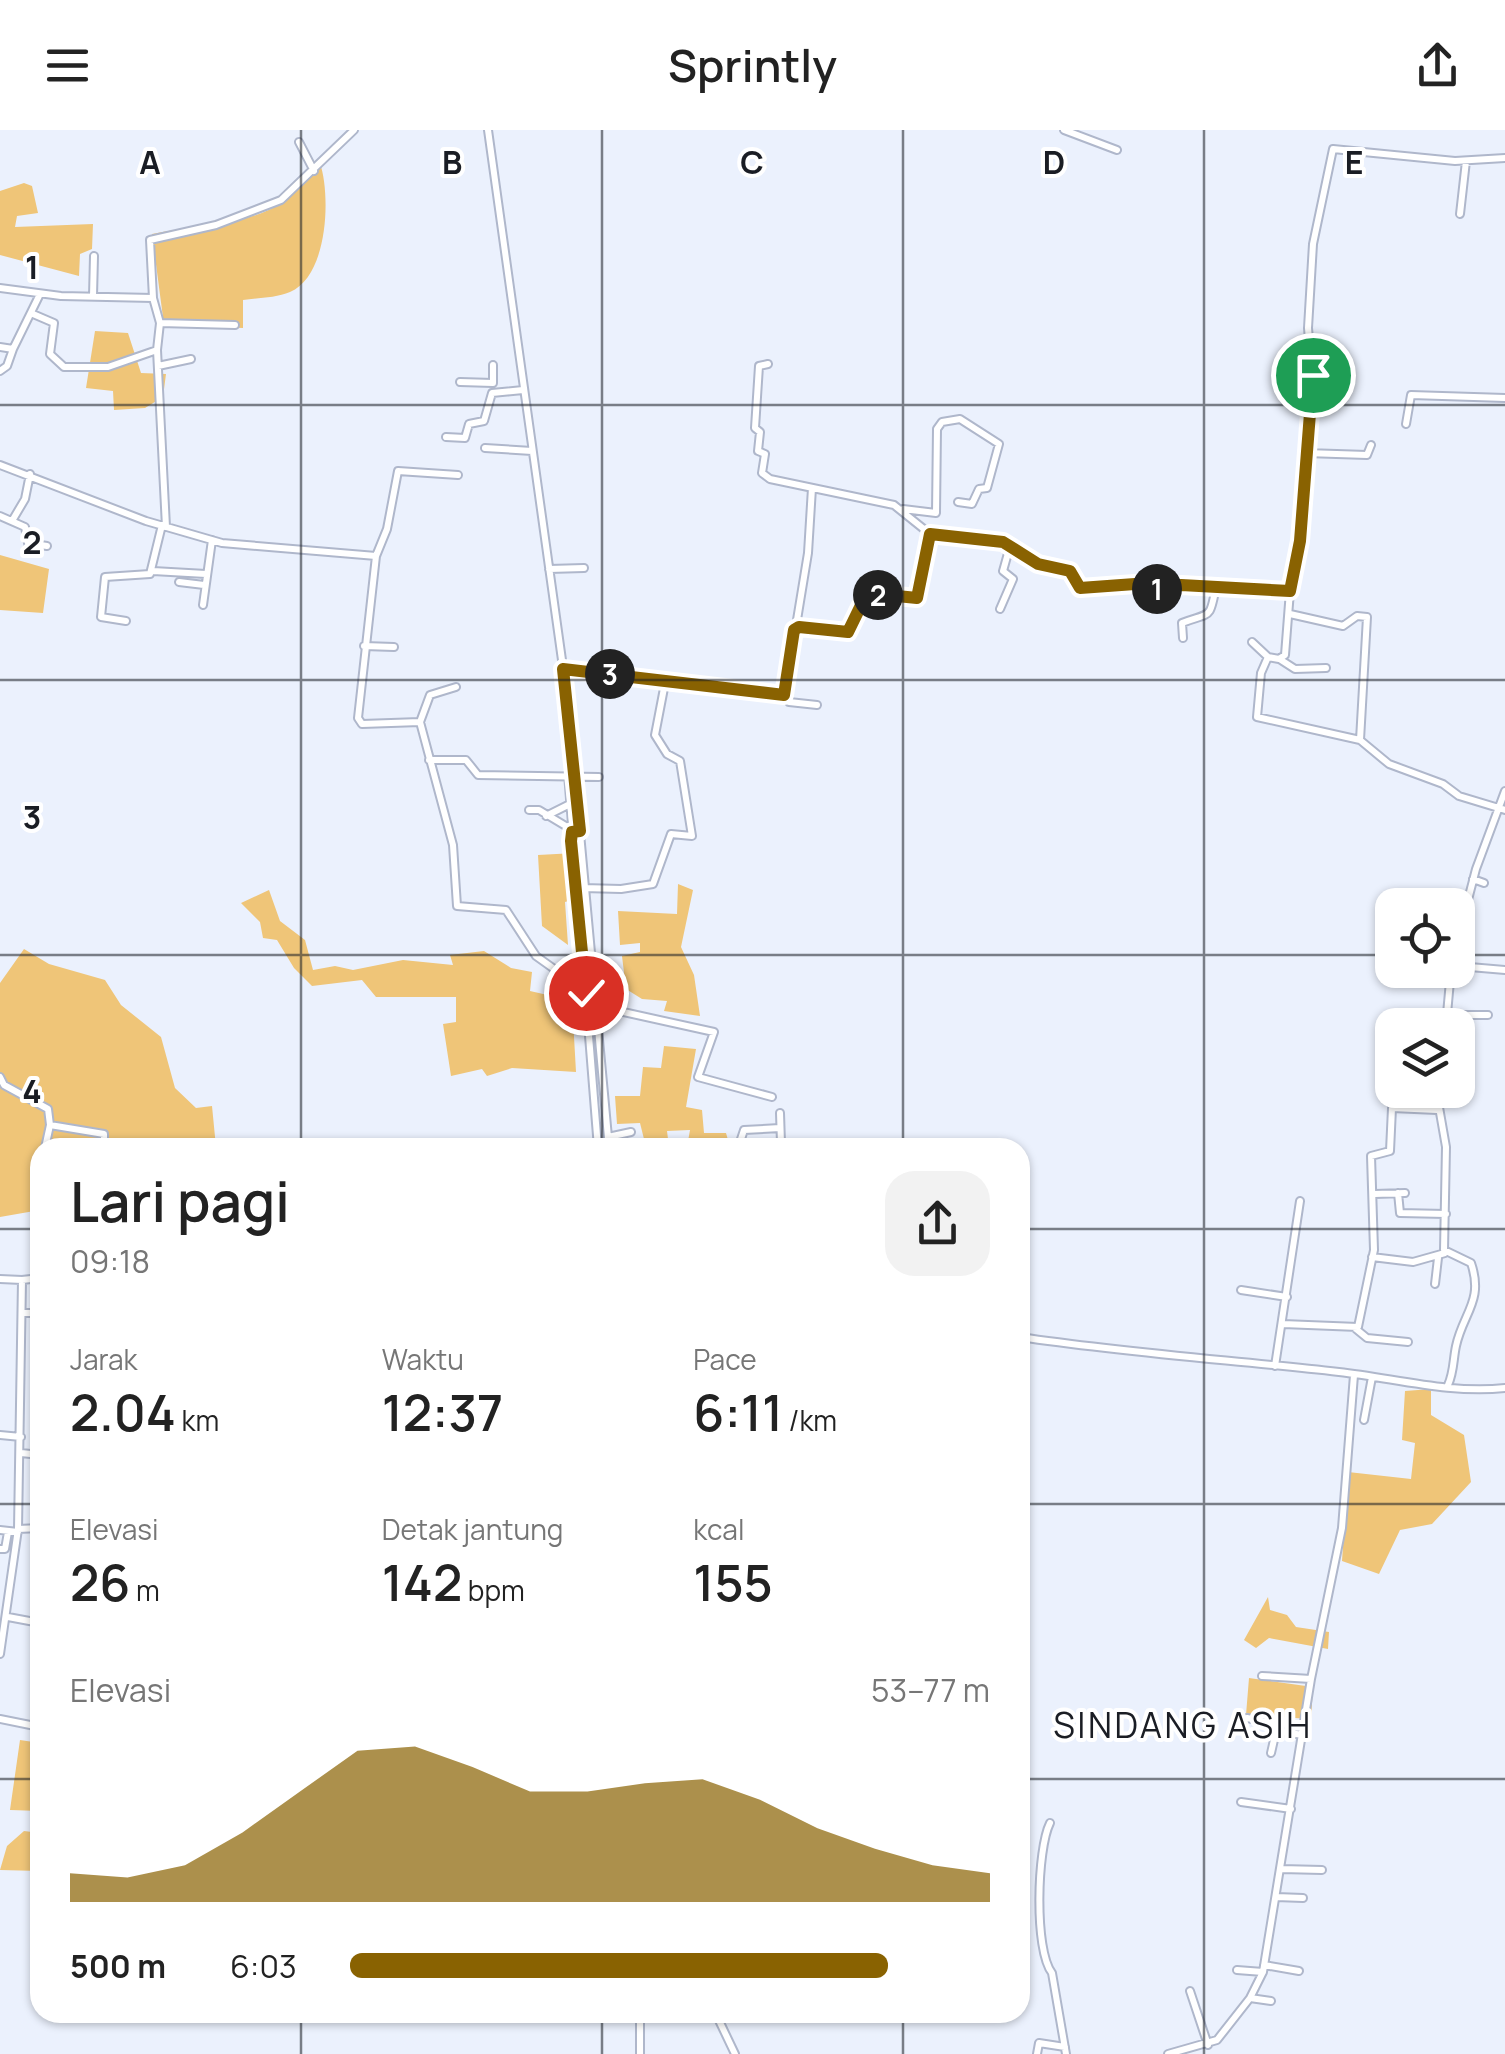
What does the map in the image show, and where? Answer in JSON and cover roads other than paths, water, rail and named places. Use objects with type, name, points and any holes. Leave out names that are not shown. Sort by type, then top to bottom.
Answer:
[{"type":"street","points":[[153,570],[164,526],[157,350],[160,323],[150,240],[261,209],[290,193],[354,130]]},
{"type":"street","points":[[488,130],[563,669],[591,1004],[608,1137],[631,1132]]},
{"type":"street","points":[[1064,130],[1117,150]]},
{"type":"street","points":[[300,142],[314,172]]},
{"type":"street","points":[[1280,659],[1288,644],[1290,591],[1300,541],[1314,396],[1308,328],[1311,266],[1318,208],[1334,147],[1466,160],[1505,156]]},
{"type":"street","points":[[1460,214],[1466,160]]},
{"type":"street","points":[[93,296],[94,256]]},
{"type":"street","points":[[0,288],[40,294],[154,298]]},
{"type":"street","points":[[0,372],[7,366],[40,294]]},
{"type":"street","points":[[33,314],[54,323],[50,357],[64,367],[108,367],[157,350]]},
{"type":"street","points":[[160,323],[235,324]]},
{"type":"street","points":[[0,347],[12,349]]},
{"type":"street","points":[[158,366],[191,360]]},
{"type":"street","points":[[446,437],[465,438],[469,424],[484,421],[492,393],[494,364]]},
{"type":"street","points":[[768,364],[759,366],[756,379],[754,428],[760,432],[758,451],[764,454],[762,473],[903,509],[936,513],[936,429],[942,422],[960,419],[998,444],[987,488],[980,489],[972,504],[958,502]]},
{"type":"street","points":[[460,382],[493,383]]},
{"type":"street","points":[[492,393],[523,390]]},
{"type":"street","points":[[1406,424],[1411,395],[1505,398]]},
{"type":"street","points":[[1306,453],[1367,456],[1371,445]]},
{"type":"street","points":[[484,448],[532,451]]},
{"type":"street","points":[[0,465],[212,540],[376,556]]},
{"type":"street","points":[[420,722],[360,723],[364,646],[376,556],[387,529],[398,471],[458,476]]},
{"type":"street","points":[[12,521],[24,499],[30,474]]},
{"type":"street","points":[[812,488],[808,553],[784,695],[789,702],[817,705]]},
{"type":"street","points":[[903,509],[930,534],[1010,546],[1038,564],[1070,571],[1080,588],[1135,584],[1164,590],[1181,585],[1290,591]]},
{"type":"street","points":[[0,516],[27,529],[28,543],[48,546]]},
{"type":"street","points":[[796,628],[848,632],[867,593],[914,600],[930,534]]},
{"type":"street","points":[[203,605],[212,540]]},
{"type":"street","points":[[1000,609],[1013,579],[1003,569],[1010,546]]},
{"type":"street","points":[[549,569],[584,568]]},
{"type":"street","points":[[126,621],[101,617],[106,576],[136,578],[153,570],[206,574]]},
{"type":"street","points":[[179,582],[204,585]]},
{"type":"street","points":[[1182,638],[1182,623],[1209,616],[1216,586]]},
{"type":"street","points":[[1290,614],[1343,626],[1358,616],[1367,617],[1360,740]]},
{"type":"street","points":[[1252,642],[1268,657],[1280,659],[1295,669],[1326,668]]},
{"type":"street","points":[[364,646],[394,647]]},
{"type":"street","points":[[1268,657],[1261,673],[1257,716],[1360,740],[1390,764],[1501,810]]},
{"type":"street","points":[[563,669],[784,695]]},
{"type":"street","points":[[583,888],[621,890],[653,884],[671,834],[692,836],[680,761],[667,754],[655,735],[664,683]]},
{"type":"street","points":[[456,687],[430,695],[420,722],[453,845],[456,906],[506,910],[536,956],[563,975],[570,994],[653,1022],[714,1032],[698,1077],[772,1097]]},
{"type":"street","points":[[429,760],[466,760],[478,775],[599,778]]},
{"type":"street","points":[[572,775],[570,804],[583,888],[598,1138]]},
{"type":"street","points":[[1470,888],[1505,791]]},
{"type":"street","points":[[546,816],[570,804]]},
{"type":"street","points":[[529,810],[576,831]]},
{"type":"street","points":[[1472,879],[1484,884]]},
{"type":"street","points":[[1475,967],[1505,970]]},
{"type":"street","points":[[1475,1015],[1488,1015]]},
{"type":"street","points":[[0,1076],[6,1086],[48,1109],[47,1138]]},
{"type":"street","points":[[1356,1329],[1372,1258],[1371,1156],[1390,1151],[1392,1108],[1438,1110],[1446,1146],[1446,1214],[1435,1284]]},
{"type":"street","points":[[780,1113],[780,1138]]},
{"type":"street","points":[[50,1125],[104,1134],[104,1138]]},
{"type":"street","points":[[741,1138],[744,1130],[780,1128]]},
{"type":"street","points":[[1374,1194],[1402,1193],[1400,1212],[1446,1214]]},
{"type":"street","points":[[1275,1366],[1300,1201]]},
{"type":"street","points":[[1372,1258],[1392,1262],[1441,1255],[1471,1262],[1473,1310],[1457,1341],[1448,1386]]},
{"type":"street","points":[[0,1279],[30,1279]]},
{"type":"street","points":[[0,1654],[18,1530],[25,1314],[22,1280]]},
{"type":"street","points":[[1242,1290],[1287,1297]]},
{"type":"street","points":[[25,1314],[30,1314]]},
{"type":"street","points":[[1283,1324],[1356,1329],[1364,1337],[1408,1342]]},
{"type":"street","points":[[1030,1339],[1448,1386],[1505,1388]]},
{"type":"street","points":[[1168,2054],[1208,2046],[1250,1998],[1263,1968],[1311,1679],[1342,1528],[1354,1374]]},
{"type":"street","points":[[1364,1420],[1372,1377]]},
{"type":"street","points":[[0,1435],[22,1437]]},
{"type":"street","points":[[21,1454],[30,1454]]},
{"type":"street","points":[[0,1548],[5,1549],[4,1531],[30,1529]]},
{"type":"street","points":[[8,1617],[30,1621]]},
{"type":"street","points":[[1262,1676],[1311,1679]]},
{"type":"street","points":[[1246,1718],[1272,1724],[1276,1731],[1271,1753]]},
{"type":"street","points":[[0,1719],[30,1726]]},
{"type":"street","points":[[1276,1731],[1303,1735]]},
{"type":"street","points":[[1241,1802],[1292,1809]]},
{"type":"street","points":[[1037,2054],[1039,2043],[1066,2050],[1052,1973],[1046,1963],[1039,1907],[1043,1837],[1050,1823]]},
{"type":"street","points":[[1281,1870],[1322,1870]]},
{"type":"street","points":[[1276,1897],[1303,1898]]},
{"type":"street","points":[[1237,1970],[1299,1971]]},
{"type":"street","points":[[1190,1991],[1208,2046]]},
{"type":"street","points":[[1250,1998],[1271,2001]]},
{"type":"street","points":[[640,2023],[640,2054]]},
{"type":"street","points":[[720,2023],[734,2054]]},
{"type":"district","name":"SINDANG ASIH","points":[[1183,1725]]}]
